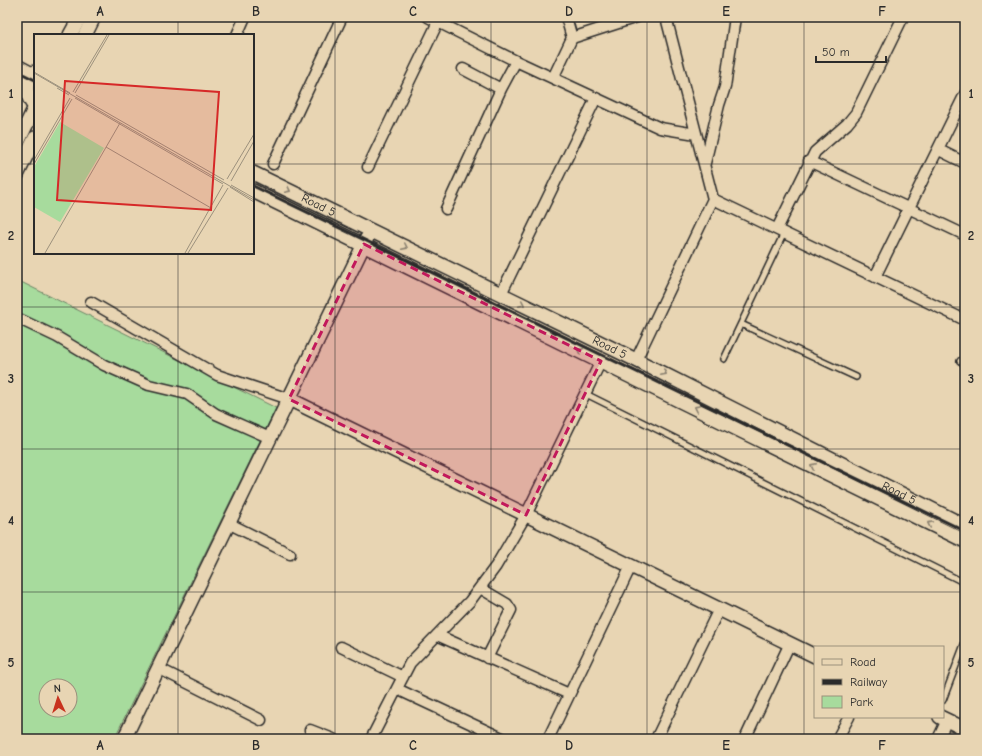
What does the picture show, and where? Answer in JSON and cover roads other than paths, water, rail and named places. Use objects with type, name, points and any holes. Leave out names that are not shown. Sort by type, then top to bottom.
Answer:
[{"type":"street","points":[[71,34],[80,17]]},
{"type":"street","points":[[86,34],[94,17]]},
{"type":"street","points":[[237,34],[245,17]]},
{"type":"street","points":[[273,164],[342,17]]},
{"type":"street","points":[[428,17],[516,61],[660,128],[696,134]]},
{"type":"street","points":[[553,78],[572,38],[566,17]]},
{"type":"street","points":[[572,38],[637,17]]},
{"type":"street","points":[[636,360],[713,199],[666,17]]},
{"type":"street","points":[[705,165],[717,113],[725,87],[735,17]]},
{"type":"street","points":[[780,231],[810,161],[821,146],[847,124],[856,113],[904,17]]},
{"type":"street","points":[[368,168],[438,22]]},
{"type":"street","points":[[446,209],[501,89],[516,61]]},
{"type":"street","points":[[17,66],[34,73],[22,83],[34,105]]},
{"type":"street","points":[[463,68],[501,89]]},
{"type":"street","points":[[875,277],[939,150],[965,94]]},
{"type":"street","points":[[501,294],[596,98]]},
{"type":"street","points":[[17,144],[34,109]]},
{"type":"street","points":[[17,175],[34,140]]},
{"type":"street","points":[[939,150],[965,162]]},
{"type":"street","points":[[810,161],[909,207],[965,236]]},
{"type":"street","name":"Road 5","points":[[254,173],[636,360],[965,526]]},
{"type":"street","name":"Road 5","points":[[254,191],[364,244],[965,541]]},
{"type":"street","points":[[713,199],[965,320]]},
{"type":"street","points":[[124,739],[371,231]]},
{"type":"street","points":[[91,302],[217,375],[289,399],[814,656]]},
{"type":"street","points":[[17,318],[57,337],[104,366],[149,385],[187,394],[216,414],[270,438]]},
{"type":"street","points":[[370,739],[410,664],[480,588],[496,566],[526,515],[601,361]]},
{"type":"street","points":[[228,523],[290,554]]},
{"type":"street","points":[[548,739],[631,566]]},
{"type":"street","points":[[480,588],[507,604],[511,610],[487,658]]},
{"type":"street","points":[[656,739],[719,609]]},
{"type":"street","points":[[437,635],[569,694]]},
{"type":"street","points":[[745,739],[790,644]]},
{"type":"street","points":[[341,647],[403,677]]},
{"type":"street","points":[[158,668],[261,720]]},
{"type":"street","points":[[397,689],[504,739]]},
{"type":"street","points":[[837,739],[848,718]]},
{"type":"street","points":[[938,739],[944,719],[965,729]]},
{"type":"street","points":[[310,730],[333,739]]},
{"type":"lane","points":[[724,359],[741,324],[780,231]]},
{"type":"lane","points":[[741,324],[856,377]]},
{"type":"lane","points":[[586,394],[952,577],[965,585]]},
{"type":"lane","points":[[944,697],[965,642]]},
{"type":"railway","points":[[17,71],[34,80]]},
{"type":"railway","points":[[254,186],[965,531]]}]
